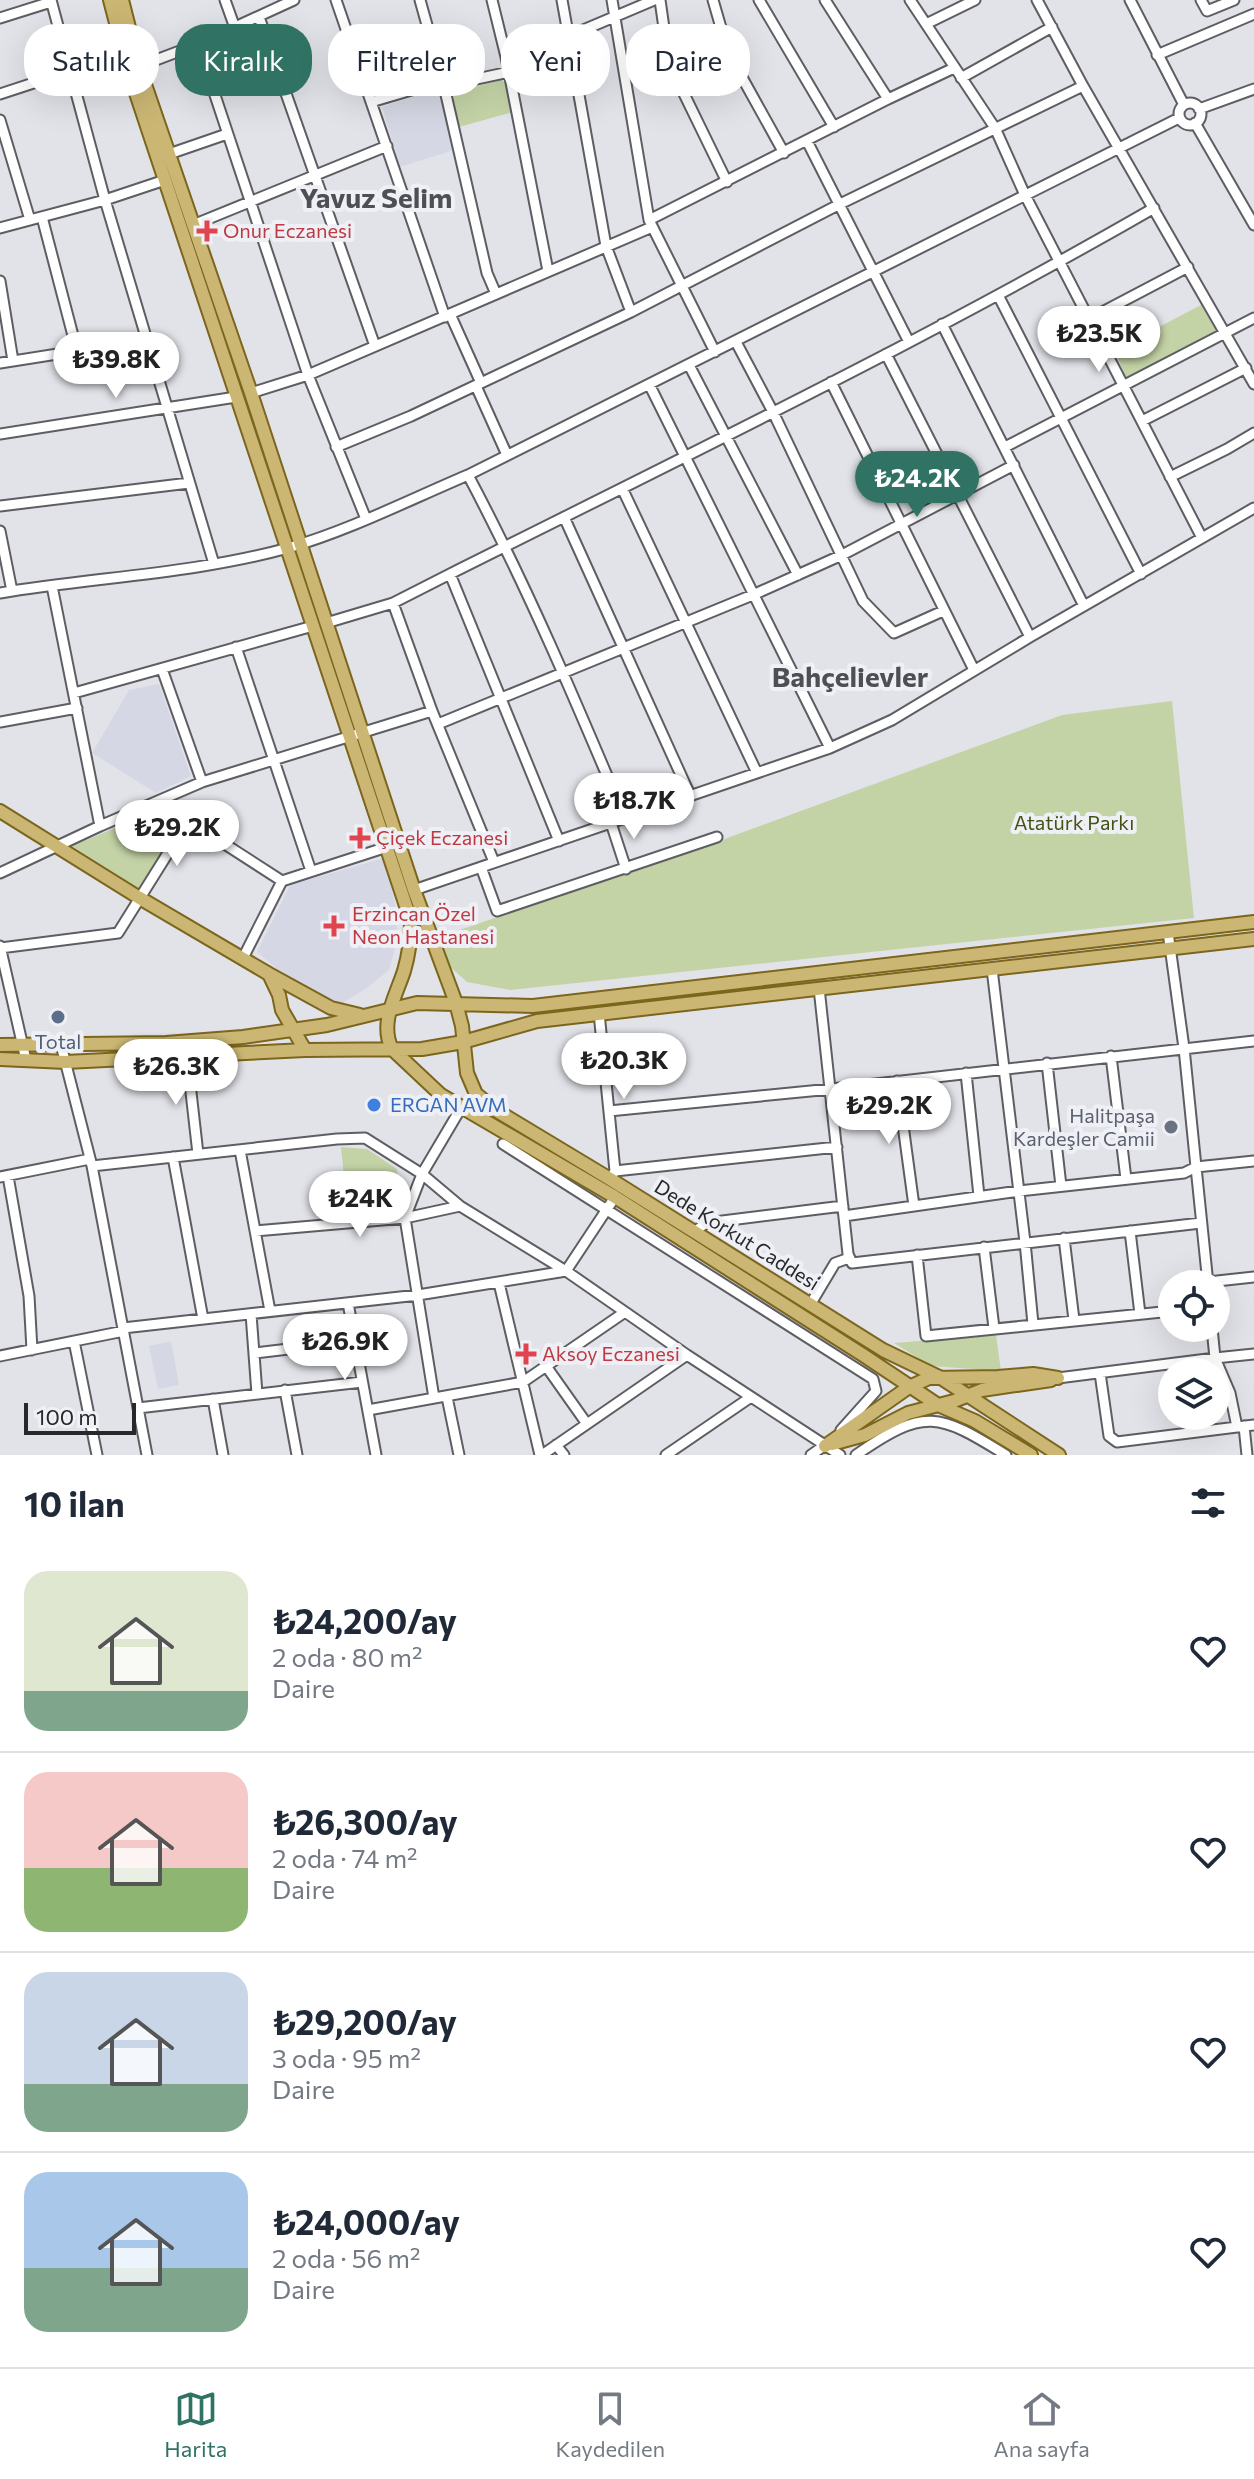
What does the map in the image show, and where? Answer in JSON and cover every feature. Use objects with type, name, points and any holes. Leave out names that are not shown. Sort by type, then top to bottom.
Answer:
[{"type":"main road","points":[[110,0],[119,24]]},
{"type":"main road","points":[[122,0],[126,24]]},
{"type":"main road","points":[[142,96],[165,180],[286,548],[319,625],[357,734],[387,847],[411,921],[411,941],[405,968],[387,1025],[387,1039],[392,1049]]},
{"type":"main road","points":[[146,96],[169,154],[301,544],[319,625]]},
{"type":"main road","name":"Dede Korkut Caddesi","points":[[357,734],[456,1003],[467,1073],[476,1094],[497,1111],[613,1175],[694,1232],[810,1305],[883,1350],[941,1378],[1059,1455]]},
{"type":"main road","points":[[0,811],[269,974],[331,1008],[363,1015]]},
{"type":"main road","points":[[0,1045],[166,1043],[293,1031],[417,1003],[533,1006],[1254,922]]},
{"type":"main road","points":[[0,1059],[66,1062],[305,1050],[422,1049],[463,1042],[537,1021],[1254,939]]},
{"type":"main road","points":[[269,974],[293,1031],[305,1050]]},
{"type":"main road","name":"Dede Korkut Caddesi","points":[[392,1049],[441,1095],[461,1108],[615,1197],[938,1405],[975,1421],[1031,1455]]},
{"type":"main road","points":[[825,1446],[909,1387],[929,1378],[1033,1374],[1058,1378]]},
{"type":"main road","points":[[825,1446],[852,1440],[899,1416],[967,1395],[1058,1378]]},
{"type":"main road","points":[[991,1412],[989,1400],[1000,1387]]},
{"type":"street","points":[[225,0],[234,24]]},
{"type":"street","points":[[244,24],[294,0]]},
{"type":"street","points":[[336,0],[447,316],[507,455]]},
{"type":"street","points":[[420,0],[427,24]]},
{"type":"street","points":[[492,0],[501,37]]},
{"type":"street","points":[[562,0],[567,24]]},
{"type":"street","points":[[612,0],[650,223],[715,352]]},
{"type":"street","points":[[600,24],[657,0],[662,24]]},
{"type":"street","points":[[713,0],[720,24]]},
{"type":"street","points":[[759,0],[834,127]]},
{"type":"street","points":[[825,0],[888,99]]},
{"type":"street","points":[[910,0],[995,128],[1025,195],[1202,538]]},
{"type":"street","points":[[926,24],[975,0]]},
{"type":"street","points":[[1037,0],[1254,384]]},
{"type":"street","points":[[1130,0],[1184,105]]},
{"type":"street","points":[[1201,0],[1207,11],[1234,0]]},
{"type":"street","points":[[0,18],[51,1],[57,24]]},
{"type":"street","points":[[1157,55],[1254,14]]},
{"type":"street","points":[[259,17],[375,346]]},
{"type":"street","points":[[961,78],[1052,27]]},
{"type":"street","points":[[251,393],[308,375],[606,246],[888,99],[954,68]]},
{"type":"street","points":[[0,94],[24,86]]},
{"type":"street","points":[[336,447],[631,312],[840,204],[1083,86]]},
{"type":"street","points":[[1199,109],[1253,91]]},
{"type":"street","points":[[750,92],[784,153]]},
{"type":"street","points":[[77,96],[166,409],[214,564]]},
{"type":"street","points":[[215,96],[308,375],[366,519]]},
{"type":"street","points":[[371,102],[394,96]]},
{"type":"street","points":[[446,96],[487,273],[496,294]]},
{"type":"street","points":[[514,96],[548,271]]},
{"type":"street","points":[[580,96],[606,246],[631,312]]},
{"type":"street","points":[[685,96],[727,182]]},
{"type":"street","points":[[1191,103],[1199,109],[1200,118],[1195,123],[1186,124],[1179,118],[1179,110],[1184,105],[1191,103]]},
{"type":"street","points":[[0,593],[214,564],[301,544],[366,519],[468,475],[1179,118]]},
{"type":"street","points":[[0,120],[30,220]]},
{"type":"street","points":[[1195,123],[1254,225]]},
{"type":"street","points":[[169,154],[227,134]]},
{"type":"street","points":[[807,141],[909,342]]},
{"type":"street","points":[[193,225],[387,146]]},
{"type":"street","points":[[0,228],[105,200],[165,180]]},
{"type":"street","points":[[74,693],[393,603],[886,354],[1060,263],[1154,208]]},
{"type":"street","points":[[42,217],[77,351]]},
{"type":"street","points":[[1089,319],[1188,267]]},
{"type":"street","points":[[0,281],[13,361]]},
{"type":"street","points":[[998,295],[1141,574]]},
{"type":"street","points":[[1005,447],[1254,318]]},
{"type":"street","points":[[942,324],[1084,606]]},
{"type":"street","points":[[0,363],[146,340]]},
{"type":"street","points":[[736,342],[773,412],[863,601],[894,633],[943,611]]},
{"type":"street","points":[[886,354],[1030,637]]},
{"type":"street","points":[[689,365],[798,575]]},
{"type":"street","points":[[1142,421],[1246,368]]},
{"type":"street","points":[[831,382],[974,670]]},
{"type":"street","points":[[649,384],[830,748]]},
{"type":"street","points":[[0,434],[236,397]]},
{"type":"street","points":[[1170,477],[1254,433]]},
{"type":"street","points":[[438,724],[798,575],[1014,465]]},
{"type":"street","points":[[468,475],[506,546],[625,818]]},
{"type":"street","points":[[0,506],[189,483]]},
{"type":"street","points":[[622,488],[757,773]]},
{"type":"street","points":[[414,890],[830,748],[892,720],[1254,508]]},
{"type":"street","points":[[564,517],[690,795]]},
{"type":"street","points":[[0,531],[12,591]]},
{"type":"street","points":[[450,574],[559,841]]},
{"type":"street","points":[[52,586],[100,826]]},
{"type":"street","points":[[393,603],[432,711],[494,862]]},
{"type":"street","points":[[236,647],[311,871]]},
{"type":"street","points":[[162,669],[202,782]]},
{"type":"street","points":[[0,722],[77,708]]},
{"type":"street","points":[[0,873],[202,782],[432,711]]},
{"type":"street","points":[[158,801],[282,881]]},
{"type":"street","points":[[26,1060],[0,947],[118,933],[188,821]]},
{"type":"street","points":[[611,823],[626,869]]},
{"type":"street","points":[[481,867],[497,911],[717,837]]},
{"type":"street","points":[[243,958],[282,881],[387,847]]},
{"type":"street","points":[[1168,932],[1184,1048],[1206,1270]]},
{"type":"street","points":[[992,969],[1033,1324]]},
{"type":"street","points":[[819,988],[849,1258],[854,1264],[1201,1223]]},
{"type":"street","points":[[599,1013],[613,1175],[837,1147]]},
{"type":"street","points":[[609,1111],[1254,1041]]},
{"type":"street","points":[[61,1045],[91,1162],[147,1455]]},
{"type":"street","points":[[1111,1056],[1126,1179]]},
{"type":"street","points":[[187,1057],[198,1154]]},
{"type":"street","points":[[1047,1063],[1061,1186]]},
{"type":"street","points":[[966,1073],[979,1196]]},
{"type":"street","points":[[897,1081],[914,1206]]},
{"type":"street","points":[[434,1398],[405,1218],[422,1174],[461,1108]]},
{"type":"street","points":[[32,1350],[29,1296],[4,1176],[91,1162],[365,1138],[422,1174],[460,1206],[566,1271],[840,1455]]},
{"type":"street","points":[[503,1144],[873,1379],[876,1391],[825,1446],[811,1455]]},
{"type":"street","points":[[240,1150],[270,1311]]},
{"type":"street","points":[[173,1157],[203,1319]]},
{"type":"street","points":[[694,1232],[706,1223],[914,1206],[1184,1173],[1196,1167],[1254,1161]]},
{"type":"street","points":[[0,1356],[123,1330],[418,1295],[566,1271],[615,1197]]},
{"type":"street","points":[[255,1231],[405,1218],[460,1206]]},
{"type":"street","points":[[1130,1231],[1140,1314]]},
{"type":"street","points":[[1064,1238],[1074,1320]]},
{"type":"street","points":[[984,1247],[994,1328]]},
{"type":"street","points":[[917,1255],[926,1336],[1158,1312]]},
{"type":"street","points":[[810,1305],[835,1263],[849,1258]]},
{"type":"street","points":[[1230,1280],[1254,1277]]},
{"type":"street","points":[[499,1283],[541,1455],[687,1355]]},
{"type":"street","points":[[348,1303],[376,1455]]},
{"type":"street","points":[[368,1410],[523,1382],[625,1312]]},
{"type":"street","points":[[251,1314],[257,1394]]},
{"type":"street","points":[[74,1341],[97,1455]]},
{"type":"street","points":[[255,1353],[356,1341]]},
{"type":"street","points":[[1213,1342],[1215,1358],[1254,1354]]},
{"type":"street","points":[[1058,1378],[1158,1365]]},
{"type":"street","points":[[546,1366],[587,1424]]},
{"type":"street","points":[[1100,1373],[1109,1436],[1117,1442],[1245,1426]]},
{"type":"street","points":[[138,1408],[362,1382]]},
{"type":"street","points":[[285,1390],[297,1455]]},
{"type":"street","points":[[1230,1393],[1245,1426],[1247,1455]]},
{"type":"street","points":[[447,1397],[459,1455]]},
{"type":"street","points":[[666,1455],[751,1397]]},
{"type":"street","points":[[213,1399],[223,1455]]},
{"type":"street","points":[[856,1455],[898,1428],[931,1421],[959,1427],[1006,1455]]},
{"type":"street","points":[[556,1445],[564,1455]]},
{"type":"shaded area","points":[[417,96],[441,96],[454,150],[400,167],[382,107]]},
{"type":"shaded area","points":[[159,684],[191,776],[156,793],[92,753],[129,690]]},
{"type":"shaded area","name":"Erzincan Özel Neon Hastanesi","points":[[384,858],[397,912],[397,941],[389,970],[364,990],[342,1003],[330,1000],[277,969],[257,952],[290,885]]},
{"type":"shaded area","points":[[171,1341],[179,1385],[158,1389],[149,1346]]},
{"type":"green space","points":[[501,80],[501,96],[509,96],[513,112],[459,127],[451,96],[485,96],[485,84]]},
{"type":"green space","points":[[1201,305],[1216,331],[1129,378],[1125,376],[1115,350]]},
{"type":"green space","name":"Atatürk Parkı","points":[[1172,701],[1194,918],[510,990],[467,982],[446,963],[439,937],[719,841],[1062,715]]},
{"type":"green space","points":[[158,810],[178,825],[140,889],[72,846]]},
{"type":"green space","points":[[341,1147],[367,1149],[397,1169],[403,1211],[348,1216]]},
{"type":"green space","points":[[996,1335],[1001,1371],[931,1366],[894,1343]]},
{"type":"place","name":"Onur Eczanesi","points":[[207,231]]},
{"type":"place","name":"Çiçek Eczanesi","points":[[360,838]]},
{"type":"place","name":"Erzincan Özel Neon Hastanesi","points":[[334,926]]},
{"type":"place","name":"Total","points":[[58,1017]]},
{"type":"place","name":"ERGAN AVM","points":[[374,1105]]},
{"type":"place","name":"Halitpaşa Kardeşler Camii","points":[[1171,1127]]},
{"type":"place","name":"Aksoy Eczanesi","points":[[526,1354]]},
{"type":"district","name":"Yavuz Selim","points":[[376,198]]},
{"type":"district","name":"Bahçelievler","points":[[850,677]]}]
